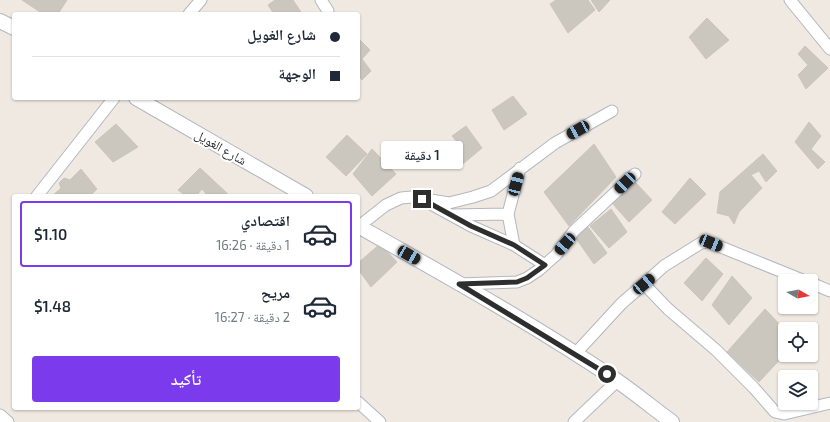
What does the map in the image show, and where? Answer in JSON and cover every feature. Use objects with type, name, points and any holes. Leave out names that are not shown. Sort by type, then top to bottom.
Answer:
[{"type":"street","points":[[191,12],[201,0]]},
{"type":"street","points":[[321,0],[328,12]]},
{"type":"street","points":[[790,0],[830,49]]},
{"type":"street","points":[[0,20],[12,27]]},
{"type":"street","points":[[39,194],[112,100]]},
{"type":"street","name":"شارع الغويل","points":[[139,100],[303,194]]},
{"type":"street","points":[[360,224],[386,205],[401,198],[412,197],[449,204],[491,191],[555,143],[612,111]]},
{"type":"street","points":[[514,245],[508,214],[520,168]]},
{"type":"street","points":[[459,284],[517,282],[527,278],[545,265],[574,231],[635,174]]},
{"type":"street","points":[[422,199],[471,226],[514,245],[545,265]]},
{"type":"street","points":[[450,215],[508,214]]},
{"type":"street","points":[[360,227],[459,284],[575,354],[617,381],[672,422]]},
{"type":"street","points":[[575,354],[622,303],[664,266],[695,245],[706,242],[787,274]]},
{"type":"street","points":[[644,284],[668,309],[716,350],[754,388],[775,412],[784,414],[830,403]]},
{"type":"street","points":[[818,286],[830,291]]},
{"type":"street","points":[[574,422],[617,381]]},
{"type":"street","points":[[360,404],[380,422]]},
{"type":"street","points":[[0,415],[8,422]]},
{"type":"building","points":[[22,0],[67,0],[59,12],[40,12]]},
{"type":"building","points":[[275,0],[293,0],[301,12],[273,12],[268,5]]},
{"type":"building","points":[[556,0],[588,0],[595,10],[568,33],[550,4]]},
{"type":"building","points":[[591,0],[610,0],[599,12]]},
{"type":"building","points":[[707,18],[729,40],[706,59],[689,37]]},
{"type":"building","points":[[360,40],[370,50],[362,59],[371,71],[362,80],[360,78]]},
{"type":"building","points":[[805,46],[828,68],[806,89],[798,75],[808,65],[798,54]]},
{"type":"building","points":[[513,96],[527,114],[504,130],[492,110]]},
{"type":"building","points":[[809,122],[821,136],[811,149],[825,162],[818,169],[795,142]]},
{"type":"building","points":[[116,124],[138,147],[113,162],[95,142]]},
{"type":"building","points":[[466,126],[482,148],[458,168],[445,152],[457,142],[452,136]]},
{"type":"building","points":[[347,135],[367,154],[346,176],[326,157]]},
{"type":"building","points":[[594,144],[616,177],[569,226],[544,192]]},
{"type":"building","points":[[372,149],[396,174],[372,196],[353,174]]},
{"type":"building","points":[[763,154],[777,171],[766,182],[759,171],[751,175],[762,188],[739,212],[734,224],[729,216],[717,213],[720,192]]},
{"type":"building","points":[[200,168],[228,194],[206,194],[202,189],[198,194],[183,194],[178,190]]},
{"type":"building","points":[[81,169],[97,189],[92,194],[54,194],[61,188],[59,183],[64,178],[70,180]]},
{"type":"building","points":[[690,178],[706,194],[675,224],[662,212]]},
{"type":"building","points":[[635,182],[652,200],[629,222],[612,203]]},
{"type":"building","points":[[611,209],[627,232],[609,248],[590,226]]},
{"type":"building","points":[[588,227],[607,253],[594,264],[575,237]]},
{"type":"building","points":[[380,244],[397,262],[371,287],[360,272],[360,261]]},
{"type":"building","points":[[706,258],[723,274],[702,301],[684,283]]},
{"type":"building","points":[[732,276],[752,298],[729,325],[712,305]]},
{"type":"building","points":[[765,309],[778,323],[778,362],[759,382],[727,352]]},
{"type":"route","points":[[422,199],[471,226],[514,245],[545,265],[527,278],[517,282],[459,284],[607,374]]}]
